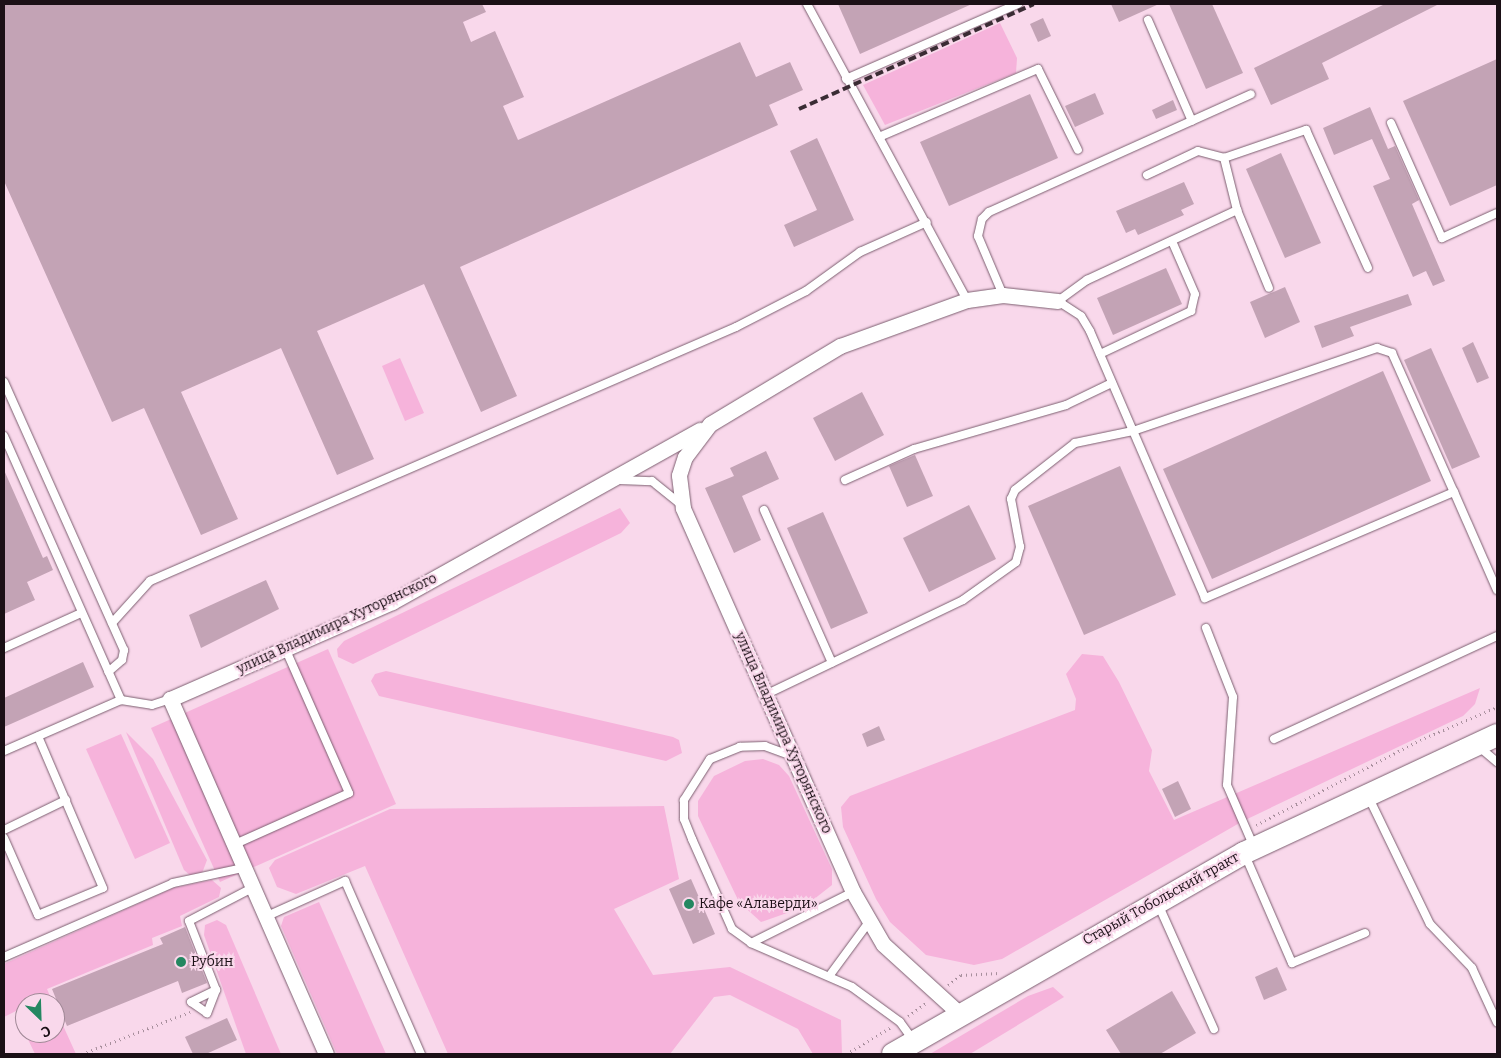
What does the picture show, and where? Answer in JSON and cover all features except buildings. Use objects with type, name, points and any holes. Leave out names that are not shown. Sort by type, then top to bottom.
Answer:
[{"type":"street","name":"улица Владимира Хуторянского","points":[[170,700],[392,602],[616,480],[840,346],[967,300],[1003,295],[1058,301]]},
{"type":"street","name":"улица Владимира Хуторянского","points":[[710,424],[682,466],[679,490],[683,508],[767,694],[853,892],[869,922],[897,960],[961,1015]]},
{"type":"street","points":[[170,700],[326,1054]]},
{"type":"street","name":"Старый Тобольский тракт","points":[[894,1054],[1156,900],[1249,850],[1366,792],[1491,740]]},
{"type":"lane","points":[[846,79],[1018,4]]},
{"type":"lane","points":[[807,5],[846,79],[927,222],[967,300]]},
{"type":"lane","points":[[1148,20],[1192,121]]},
{"type":"lane","points":[[879,137],[1038,69],[1078,150]]},
{"type":"lane","points":[[1003,295],[978,236],[982,219],[1251,94]]},
{"type":"lane","points":[[1391,123],[1442,238],[1497,213]]},
{"type":"lane","points":[[1147,175],[1198,151],[1224,158],[1306,130],[1368,268]]},
{"type":"lane","points":[[1224,158],[1237,210],[1269,288]]},
{"type":"lane","points":[[1237,210],[1087,280],[1058,301],[1081,316],[1100,354],[1205,598],[1454,492]]},
{"type":"lane","points":[[112,623],[150,581],[736,327],[806,292],[860,252],[927,222]]},
{"type":"lane","points":[[1100,354],[1191,311],[1195,294],[1172,241]]},
{"type":"lane","points":[[767,694],[963,600],[1016,562],[1020,547],[1010,510],[1015,490],[1075,443],[1132,431],[1377,348],[1392,353],[1497,590]]},
{"type":"lane","points":[[4,382],[124,650],[122,660],[108,672]]},
{"type":"lane","points":[[845,480],[914,449],[1066,405],[1112,383]]},
{"type":"lane","points":[[4,436],[81,614],[121,700]]},
{"type":"lane","points":[[616,480],[652,481],[683,508]]},
{"type":"lane","points":[[764,510],[832,663]]},
{"type":"lane","points":[[4,648],[81,614]]},
{"type":"lane","points":[[1206,628],[1233,697],[1227,784],[1249,850],[1292,963],[1365,932]]},
{"type":"lane","points":[[1274,739],[1497,636]]},
{"type":"lane","points":[[233,845],[349,793],[286,650]]},
{"type":"lane","points":[[4,751],[121,700],[144,705],[170,700]]},
{"type":"lane","points":[[4,838],[38,915],[103,888],[38,736]]},
{"type":"lane","points":[[1491,740],[1497,762]]},
{"type":"lane","points":[[794,756],[764,746],[740,747],[710,759],[684,800],[684,819],[732,929],[751,943],[830,976],[900,1022],[915,1042]]},
{"type":"lane","points":[[1366,792],[1430,924],[1472,968],[1497,1022]]},
{"type":"lane","points":[[4,830],[66,800]]},
{"type":"lane","points":[[4,957],[173,883],[243,868]]},
{"type":"lane","points":[[265,917],[345,881],[421,1054]]},
{"type":"lane","points":[[198,1007],[191,1002],[216,990],[189,921],[252,888]]},
{"type":"lane","points":[[751,943],[853,892]]},
{"type":"lane","points":[[1156,900],[1214,1029]]},
{"type":"lane","points":[[830,976],[869,922]]},
{"type":"path","points":[[82,1054],[175,1021],[198,1007]]},
{"type":"shaded area","points":[[1000,23],[1017,58],[1016,73],[885,125],[863,85]]},
{"type":"shaded area","points":[[400,358],[424,413],[405,421],[382,366]]},
{"type":"shaded area","points":[[620,508],[630,523],[621,533],[353,664],[338,657],[337,649],[344,641]]},
{"type":"shaded area","points":[[328,649],[396,804],[220,882],[151,728]]},
{"type":"shaded area","points":[[1082,654],[1103,656],[1119,682],[1152,750],[1149,771],[1174,820],[1480,688],[1475,704],[1463,716],[1243,821],[1002,959],[974,965],[926,955],[890,922],[876,899],[843,827],[841,807],[850,796],[1075,710],[1076,699],[1066,674]]},
{"type":"shaded area","points":[[386,671],[673,737],[679,740],[682,753],[666,761],[379,696],[371,681],[375,674]]},
{"type":"shaded area","points":[[126,732],[153,759],[207,860],[201,876],[192,877],[184,870]]},
{"type":"shaded area","points":[[121,734],[170,843],[135,859],[86,749]]},
{"type":"shaded area","points":[[763,759],[779,765],[789,776],[832,869],[832,885],[804,907],[761,922],[739,902],[698,816],[698,801],[714,776],[745,761]]},
{"type":"shaded area","points":[[664,806],[679,879],[614,909],[653,975],[730,967],[841,1020],[842,1054],[813,1054],[798,1029],[730,995],[714,997],[670,1054],[448,1054],[365,866],[296,894],[277,887],[269,868],[275,860],[390,809]]},
{"type":"shaded area","points":[[212,880],[221,888],[219,897],[180,916],[182,926],[152,938],[153,945],[47,989],[49,993],[15,993],[15,1012],[4,1017],[4,964],[173,888]]},
{"type":"shaded area","points":[[319,902],[386,1054],[337,1054],[281,926],[284,917]]},
{"type":"shaded area","points":[[217,920],[226,925],[281,1054],[246,1054],[204,935],[205,925]]},
{"type":"shaded area","points":[[1053,987],[1064,997],[970,1054],[930,1054],[1028,996]]},
{"type":"shaded area","points":[[65,1030],[76,1054],[35,1054],[30,1043],[65,1043]]},
{"type":"railway","points":[[799,109],[1034,4]]},
{"type":"place","name":"Кафе «Алаверди»","points":[[689,904]]},
{"type":"place","name":"Рубин","points":[[181,962]]}]
